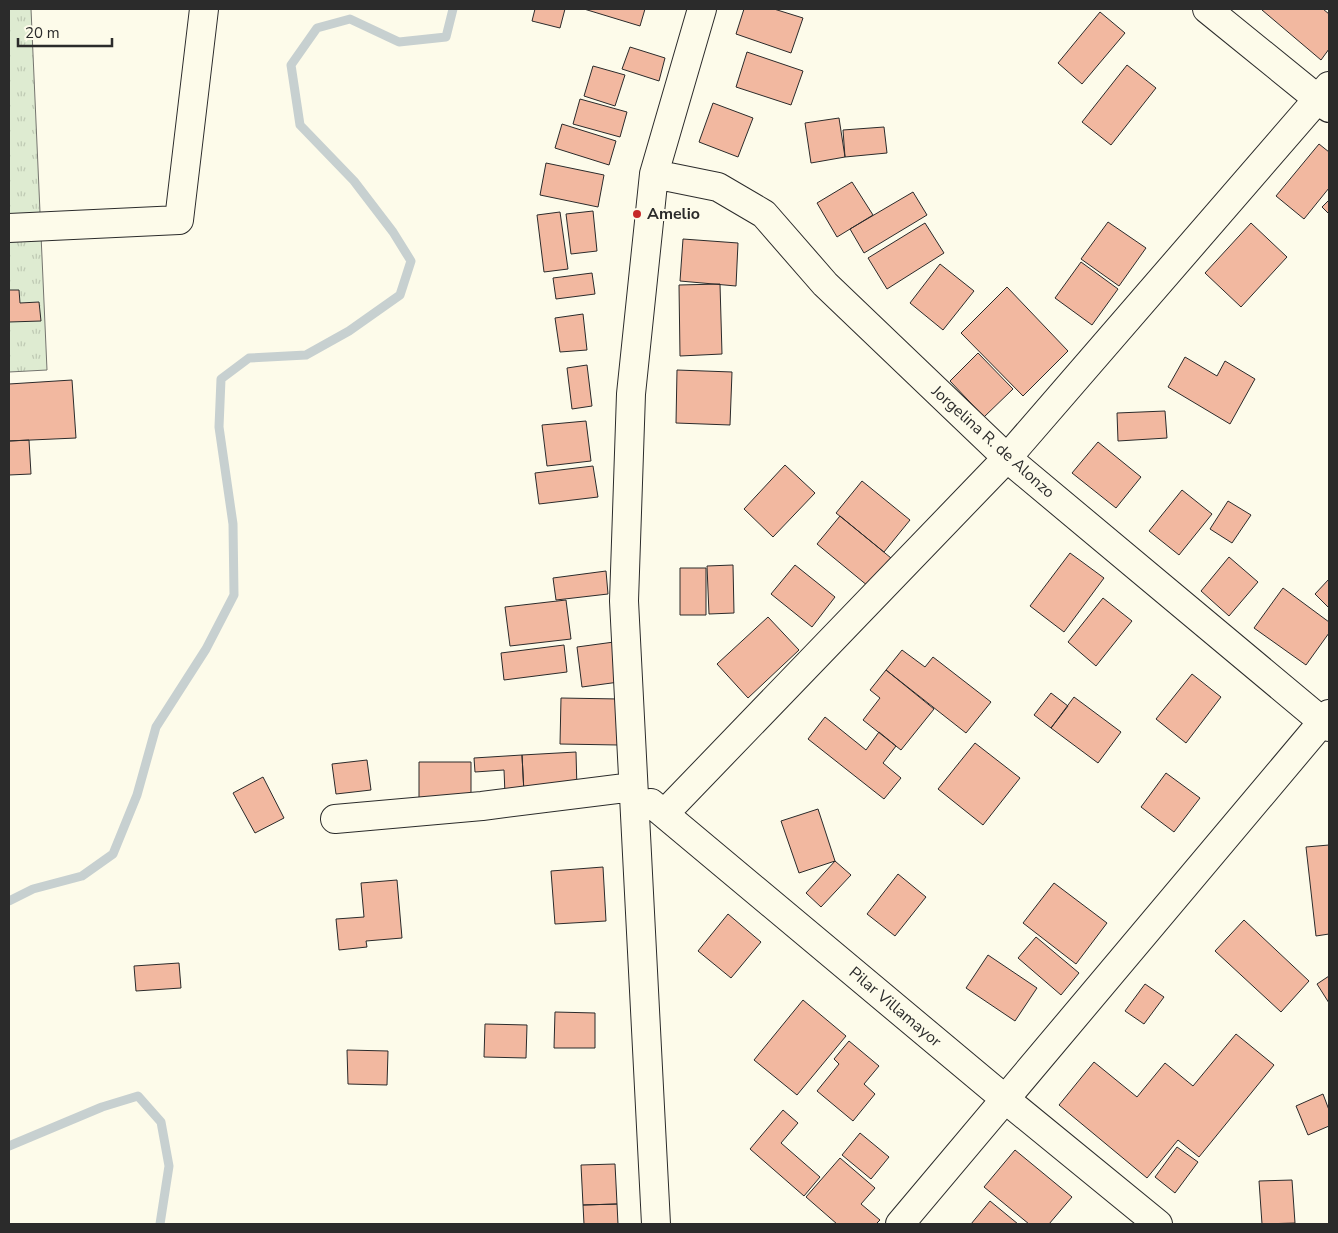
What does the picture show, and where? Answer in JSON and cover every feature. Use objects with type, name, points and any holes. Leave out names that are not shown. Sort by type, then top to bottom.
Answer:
[{"type":"street","points":[[9,228],[179,220],[204,9]]},
{"type":"street","points":[[656,1224],[624,601],[631,394],[654,174],[702,9]]},
{"type":"street","points":[[664,814],[1007,458],[1326,97],[1207,9]]},
{"type":"street","name":"Jorgelina R. de Alonzo","points":[[654,174],[718,187],[764,214],[825,284],[1007,458],[1327,721]]},
{"type":"street","points":[[900,1224],[1327,721]]},
{"type":"street","points":[[335,819],[482,806],[633,787]]},
{"type":"street","name":"Pilar Villamayor","points":[[633,787],[1005,1099],[1158,1224]]},
{"type":"green space","points":[[9,9],[31,9],[47,370],[9,372]]},
{"type":"building","points":[[535,9],[565,9],[560,28],[532,21]]},
{"type":"building","points":[[584,9],[645,9],[640,26]]},
{"type":"building","points":[[744,9],[774,9],[803,18],[791,53],[736,34]]},
{"type":"building","points":[[1323,9],[1329,14],[1329,49],[1321,60],[1262,10]]},
{"type":"building","points":[[1100,12],[1125,33],[1082,84],[1058,63]]},
{"type":"building","points":[[630,47],[665,58],[659,81],[622,69]]},
{"type":"building","points":[[747,52],[803,71],[791,105],[736,87]]},
{"type":"building","points":[[1127,65],[1156,88],[1111,145],[1082,122]]},
{"type":"building","points":[[593,66],[625,75],[615,106],[584,96]]},
{"type":"building","points":[[580,99],[627,112],[620,137],[573,124]]},
{"type":"building","points":[[713,103],[753,118],[738,157],[699,142]]},
{"type":"building","points":[[839,118],[845,157],[811,163],[805,123]]},
{"type":"building","points":[[562,124],[616,141],[609,165],[555,148]]},
{"type":"building","points":[[884,127],[887,153],[845,157],[843,130]]},
{"type":"building","points":[[1319,144],[1329,152],[1329,188],[1304,219],[1276,196]]},
{"type":"building","points":[[546,163],[604,175],[598,207],[540,195]]},
{"type":"building","points":[[852,182],[873,215],[837,237],[817,203]]},
{"type":"building","points":[[913,192],[927,215],[864,253],[850,229]]},
{"type":"building","points":[[1329,200],[1329,214],[1322,207]]},
{"type":"building","points":[[593,211],[597,251],[571,254],[566,214]]},
{"type":"building","points":[[560,212],[568,269],[544,272],[537,215]]},
{"type":"building","points":[[1108,222],[1146,248],[1119,286],[1081,259]]},
{"type":"building","points":[[925,223],[944,253],[887,289],[868,258]]},
{"type":"building","points":[[1251,223],[1287,257],[1241,307],[1205,273]]},
{"type":"building","points":[[683,239],[738,243],[736,286],[680,281]]},
{"type":"building","points":[[1081,262],[1118,289],[1092,325],[1055,298]]},
{"type":"building","points":[[940,264],[974,291],[943,330],[910,303]]},
{"type":"building","points":[[592,273],[595,294],[556,299],[553,278]]},
{"type":"building","points":[[720,284],[722,354],[680,356],[679,285]]},
{"type":"building","points":[[1007,287],[1068,351],[1023,396],[961,333]]},
{"type":"building","points":[[9,290],[19,290],[20,303],[39,302],[41,321],[9,322]]},
{"type":"building","points":[[583,314],[587,350],[560,352],[555,318]]},
{"type":"building","points":[[978,353],[1013,389],[984,417],[950,381]]},
{"type":"building","points":[[1185,357],[1217,376],[1225,361],[1255,379],[1230,424],[1168,387]]},
{"type":"building","points":[[587,365],[592,406],[572,409],[567,368]]},
{"type":"building","points":[[677,370],[732,372],[730,425],[676,423]]},
{"type":"building","points":[[72,380],[76,438],[9,441],[9,384]]},
{"type":"building","points":[[1165,411],[1167,438],[1118,441],[1117,413]]},
{"type":"building","points":[[586,421],[591,461],[547,466],[542,425]]},
{"type":"building","points":[[29,440],[31,474],[9,475],[9,441]]},
{"type":"building","points":[[1098,442],[1141,477],[1116,508],[1072,473]]},
{"type":"building","points":[[785,465],[815,493],[773,537],[744,509]]},
{"type":"building","points":[[593,466],[598,497],[539,504],[535,473]]},
{"type":"building","points":[[862,481],[910,520],[884,552],[836,513]]},
{"type":"building","points":[[1182,490],[1212,514],[1179,555],[1149,531]]},
{"type":"building","points":[[1228,501],[1251,515],[1232,543],[1210,529]]},
{"type":"building","points":[[840,516],[891,558],[868,586],[817,544]]},
{"type":"building","points":[[1070,553],[1104,578],[1064,632],[1030,606]]},
{"type":"building","points":[[1229,557],[1258,582],[1229,616],[1201,591]]},
{"type":"building","points":[[733,565],[734,613],[709,614],[707,566]]},
{"type":"building","points":[[795,565],[835,597],[812,627],[771,594]]},
{"type":"building","points":[[680,568],[706,568],[706,615],[680,615]]},
{"type":"building","points":[[606,571],[608,594],[556,600],[553,578]]},
{"type":"building","points":[[1329,579],[1329,608],[1315,594]]},
{"type":"building","points":[[1283,588],[1329,622],[1329,633],[1306,665],[1254,628]]},
{"type":"building","points":[[1103,598],[1132,621],[1096,666],[1068,642]]},
{"type":"building","points":[[566,600],[571,639],[510,646],[505,607]]},
{"type":"building","points":[[768,617],[799,650],[748,698],[717,664]]},
{"type":"building","points":[[614,642],[619,682],[582,687],[577,647]]},
{"type":"building","points":[[564,645],[567,672],[504,680],[501,653]]},
{"type":"building","points":[[902,650],[925,667],[933,657],[991,702],[966,733],[886,670]]},
{"type":"building","points":[[886,670],[934,709],[901,750],[863,720],[880,698],[870,690]]},
{"type":"building","points":[[1192,674],[1221,697],[1186,743],[1156,719]]},
{"type":"building","points":[[1051,693],[1068,706],[1051,728],[1034,715]]},
{"type":"building","points":[[1074,697],[1121,732],[1098,763],[1051,728]]},
{"type":"building","points":[[561,698],[619,699],[618,745],[560,744]]},
{"type":"building","points":[[825,717],[866,750],[879,732],[896,746],[883,763],[901,778],[884,799],[808,739]]},
{"type":"building","points":[[975,743],[1020,778],[983,825],[938,789]]},
{"type":"building","points":[[576,752],[577,790],[524,793],[522,755]]},
{"type":"building","points":[[522,755],[524,793],[505,794],[504,770],[475,772],[474,758]]},
{"type":"building","points":[[367,760],[371,790],[336,794],[332,764]]},
{"type":"building","points":[[419,762],[471,762],[471,799],[419,799]]},
{"type":"building","points":[[1166,773],[1200,798],[1174,832],[1141,807]]},
{"type":"building","points":[[263,777],[284,818],[255,833],[233,793]]},
{"type":"building","points":[[818,809],[835,861],[799,873],[781,821]]},
{"type":"building","points":[[1329,845],[1329,934],[1316,936],[1306,847]]},
{"type":"building","points":[[835,861],[851,875],[821,907],[806,893]]},
{"type":"building","points":[[603,867],[606,921],[555,924],[551,871]]},
{"type":"building","points":[[898,874],[926,897],[895,936],[867,914]]},
{"type":"building","points":[[397,880],[402,938],[366,941],[367,947],[339,950],[336,919],[364,917],[361,883]]},
{"type":"building","points":[[1054,883],[1107,923],[1076,964],[1023,923]]},
{"type":"building","points":[[728,914],[761,942],[731,978],[698,951]]},
{"type":"building","points":[[1244,920],[1309,981],[1281,1012],[1215,951]]},
{"type":"building","points":[[1036,937],[1079,973],[1061,995],[1018,958]]},
{"type":"building","points":[[988,955],[1037,988],[1015,1021],[966,988]]},
{"type":"building","points":[[179,963],[181,988],[136,991],[134,966]]},
{"type":"building","points":[[1329,976],[1329,1003],[1317,984]]},
{"type":"building","points":[[1145,984],[1164,997],[1144,1024],[1125,1011]]},
{"type":"building","points":[[803,1000],[846,1036],[797,1095],[754,1060]]},
{"type":"building","points":[[555,1012],[595,1013],[595,1048],[554,1048]]},
{"type":"building","points":[[485,1024],[527,1025],[526,1058],[484,1057]]},
{"type":"building","points":[[1236,1034],[1274,1065],[1199,1157],[1178,1140],[1147,1178],[1059,1105],[1094,1062],[1137,1097],[1165,1063],[1193,1086]]},
{"type":"building","points":[[849,1041],[879,1066],[864,1084],[875,1094],[853,1121],[817,1091],[839,1064],[834,1059]]},
{"type":"building","points":[[347,1050],[388,1051],[387,1085],[348,1084]]},
{"type":"building","points":[[1323,1094],[1329,1110],[1329,1126],[1308,1135],[1296,1106]]},
{"type":"building","points":[[783,1110],[798,1123],[781,1143],[820,1177],[804,1196],[750,1149]]},
{"type":"building","points":[[860,1133],[889,1157],[871,1179],[842,1155]]},
{"type":"building","points":[[1177,1147],[1198,1162],[1175,1193],[1155,1177]]},
{"type":"building","points":[[1015,1150],[1072,1197],[1049,1224],[1029,1224],[984,1187]]},
{"type":"building","points":[[840,1158],[875,1188],[861,1204],[880,1220],[876,1224],[837,1224],[806,1197]]},
{"type":"building","points":[[615,1164],[617,1204],[583,1205],[581,1165]]},
{"type":"building","points":[[1292,1180],[1295,1223],[1262,1224],[1259,1181]]},
{"type":"building","points":[[990,1201],[1018,1224],[971,1224]]},
{"type":"building","points":[[617,1204],[618,1224],[584,1224],[583,1205]]},
{"type":"waterway","points":[[9,901],[33,889],[82,876],[113,854],[137,795],[156,727],[206,649],[234,595],[233,524],[219,427],[221,379],[249,358],[306,355],[349,331],[400,295],[411,261],[393,232],[354,181],[300,125],[291,65],[317,28],[350,19],[399,42],[446,37],[453,9]]},
{"type":"waterway","points":[[9,1146],[102,1107],[138,1096],[161,1122],[169,1166],[160,1224]]},
{"type":"place","name":"Amelio","points":[[637,214]]}]
